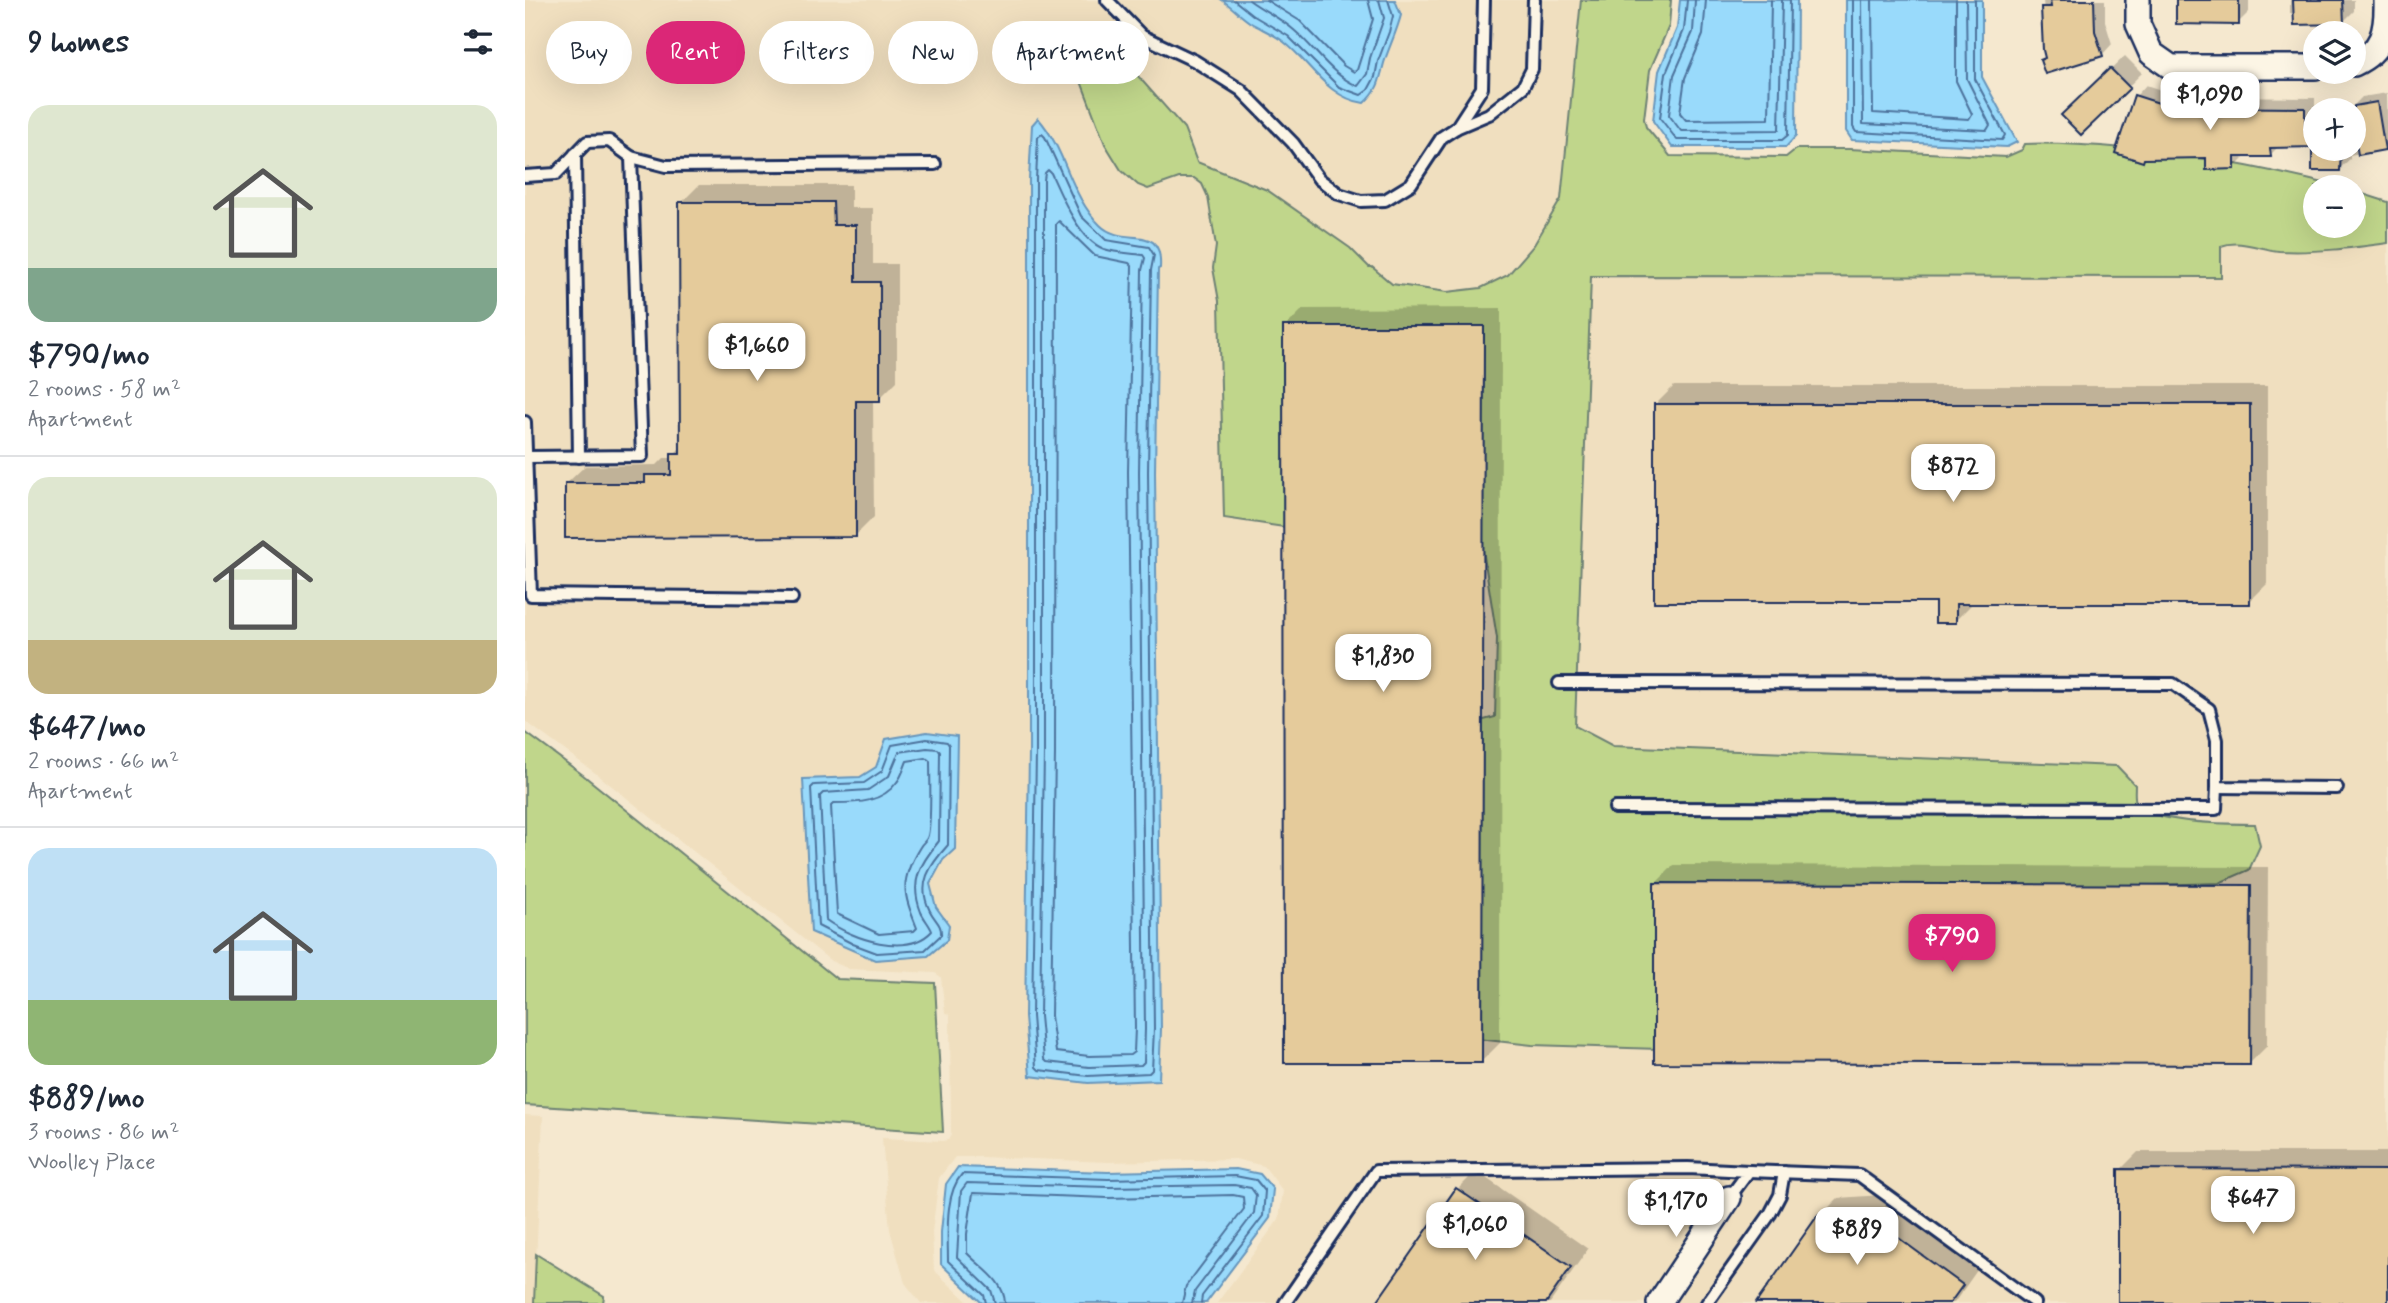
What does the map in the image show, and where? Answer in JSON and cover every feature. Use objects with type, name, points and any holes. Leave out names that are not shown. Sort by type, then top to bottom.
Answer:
[{"type":"street","points":[[2138,0],[2138,23],[2151,54],[2171,67],[2303,67]]},
{"type":"street","points":[[2366,58],[2379,44],[2387,24],[2386,0]]},
{"type":"street","points":[[1660,1303],[1729,1198]]},
{"type":"lane","points":[[1107,0],[1142,36],[1195,61],[1241,90],[1293,143],[1319,179],[1339,194],[1361,201],[1385,200],[1411,184],[1442,136],[1489,114],[1523,87],[1532,69],[1534,0]]},
{"type":"lane","points":[[1456,128],[1482,88],[1484,0]]},
{"type":"lane","points":[[525,176],[556,174],[587,142],[609,141],[631,157],[666,166],[935,164]]},
{"type":"lane","points":[[575,154],[579,457]]},
{"type":"lane","points":[[527,457],[642,456],[631,157]]},
{"type":"lane","points":[[525,422],[531,595],[792,598]]},
{"type":"lane","points":[[1559,683],[2173,684],[2209,709],[2217,740],[2216,808],[1615,808]]},
{"type":"lane","points":[[2217,787],[2337,788]]},
{"type":"lane","points":[[1285,1303],[1376,1171],[1688,1168],[1859,1175],[2035,1303]]},
{"type":"lane","points":[[1729,1198],[1749,1171]]},
{"type":"lane","points":[[1707,1303],[1770,1214],[1780,1195],[1784,1172]]},
{"type":"shaded area","points":[[525,0],[1222,0],[1250,23],[1283,41],[1336,93],[1382,79],[1384,63],[1401,15],[1395,0],[1581,0],[1561,199],[1534,245],[1508,275],[1481,288],[1447,292],[1392,284],[1350,248],[1267,190],[1197,162],[1184,128],[1145,84],[1149,84],[1149,21],[992,21],[992,84],[1105,84],[1096,117],[1105,144],[1156,188],[1179,178],[1194,178],[1202,184],[1208,197],[1216,246],[1213,268],[1219,301],[1481,536],[1497,638],[1495,717],[1465,725],[1532,1045],[1887,1056],[2025,889],[2219,883],[2255,824],[2165,818],[2142,809],[2136,801],[1613,746],[1575,725],[1591,276],[2220,277],[2221,245],[2233,241],[2278,251],[2347,249],[2388,243],[2388,1303],[1672,1303],[1743,1196],[1728,1183],[1647,1303],[1217,1303],[1279,1219],[1283,1191],[1264,1166],[1235,1159],[1108,1162],[955,1157],[939,1178],[932,1232],[934,1270],[969,1303],[921,1303],[905,1283],[890,1230],[882,1138],[942,1141],[948,1140],[951,1135],[950,1015],[945,1013],[941,977],[935,973],[849,969],[831,961],[598,775],[525,721]],"holes":[[[1051,133],[1086,211],[1109,234],[1152,240],[1158,268],[1155,472],[1161,1029],[1158,1080],[1088,1083],[1030,1076],[1025,1017],[1029,753],[1030,268]],[[886,739],[943,859],[930,884],[936,907],[949,925],[947,940],[928,956],[875,960],[811,932],[829,777],[860,777],[876,767]]]},
{"type":"shaded area","points":[[525,1115],[543,1116],[534,1303],[525,1303]]},
{"type":"green space","points":[[1581,0],[1671,0],[1669,26],[1650,70],[1644,119],[1646,127],[1670,156],[1786,157],[1796,149],[1849,149],[2006,157],[2022,150],[2025,144],[2053,143],[2161,152],[2303,178],[2303,238],[2366,238],[2366,195],[2388,202],[2388,243],[2333,250],[2293,251],[2228,244],[2221,246],[2221,277],[1591,276],[1575,726],[1613,746],[2117,766],[2135,785],[2136,802],[2156,815],[2191,821],[2255,824],[2260,846],[2249,870],[2219,883],[2025,889],[1887,1056],[1532,1045],[1386,1029],[1465,725],[1495,717],[1497,638],[1481,537],[1365,539],[1224,518],[1219,301],[1213,268],[1216,246],[1208,197],[1202,184],[1194,178],[1179,178],[1148,189],[1138,185],[1121,170],[1105,144],[1082,84],[1145,84],[1184,128],[1197,162],[1267,190],[1350,248],[1392,284],[1447,292],[1481,288],[1508,275],[1534,245],[1561,199]]},
{"type":"green space","points":[[525,732],[583,775],[837,979],[935,983],[943,1132],[525,1105]]},
{"type":"green space","points":[[536,1254],[604,1296],[603,1303],[534,1303]]},
{"type":"water","points":[[1222,0],[1395,0],[1401,15],[1378,85],[1364,103],[1351,100],[1330,87],[1294,50],[1251,23]]},
{"type":"water","points":[[1680,0],[1797,0],[1796,136],[1786,147],[1672,147],[1653,121],[1659,71],[1677,28]]},
{"type":"water","points":[[1846,0],[1982,0],[1982,77],[2017,142],[2007,147],[1852,140],[1846,131]]},
{"type":"water","points":[[1038,118],[1056,144],[1081,200],[1100,225],[1110,232],[1149,240],[1155,244],[1159,253],[1155,472],[1161,1029],[1159,1080],[1088,1083],[1030,1076],[1025,1017],[1029,753],[1029,180],[1032,125]]},
{"type":"water","points":[[927,732],[957,736],[955,849],[943,860],[930,884],[936,907],[949,925],[947,940],[928,956],[875,960],[811,932],[803,779],[860,777],[876,767],[886,739]]},
{"type":"water","points":[[958,1167],[1108,1172],[1236,1169],[1260,1174],[1273,1189],[1270,1218],[1206,1303],[982,1303],[941,1264],[946,1184]]},
{"type":"building","points":[[2050,0],[2094,0],[2095,31],[2103,56],[2045,74],[2040,60],[2045,58],[2041,7],[2051,7]]},
{"type":"building","points":[[2176,0],[2239,0],[2239,25],[2176,24]]},
{"type":"building","points":[[2293,0],[2343,0],[2344,21],[2303,21],[2303,25],[2294,25]]},
{"type":"building","points":[[2110,68],[2130,88],[2081,135],[2061,115]]},
{"type":"building","points":[[2134,95],[2162,104],[2198,103],[2198,107],[2303,108],[2303,147],[2270,148],[2271,157],[2235,157],[2235,169],[2206,170],[2206,158],[2144,159],[2143,162],[2115,153]]},
{"type":"building","points":[[2377,102],[2385,150],[2366,154],[2366,104]]},
{"type":"building","points":[[2312,161],[2340,161],[2340,171],[2312,171]]},
{"type":"building","points":[[679,202],[833,202],[834,225],[856,225],[856,282],[880,282],[880,401],[856,401],[856,537],[565,538],[565,483],[645,483],[645,475],[671,475],[671,454],[680,454]]},
{"type":"building","points":[[1283,326],[1484,326],[1482,1063],[1284,1063]]},
{"type":"building","points":[[1654,404],[2250,404],[2250,604],[1956,604],[1956,623],[1935,623],[1935,602],[1654,602]]},
{"type":"building","points":[[1654,883],[2251,885],[2250,1065],[1654,1063]]},
{"type":"building","points":[[2118,1169],[2388,1170],[2388,1303],[2118,1303]]},
{"type":"building","points":[[1456,1188],[1571,1267],[1546,1303],[1376,1303]]},
{"type":"building","points":[[1863,1212],[1963,1285],[1950,1303],[1756,1303],[1818,1215]]}]
